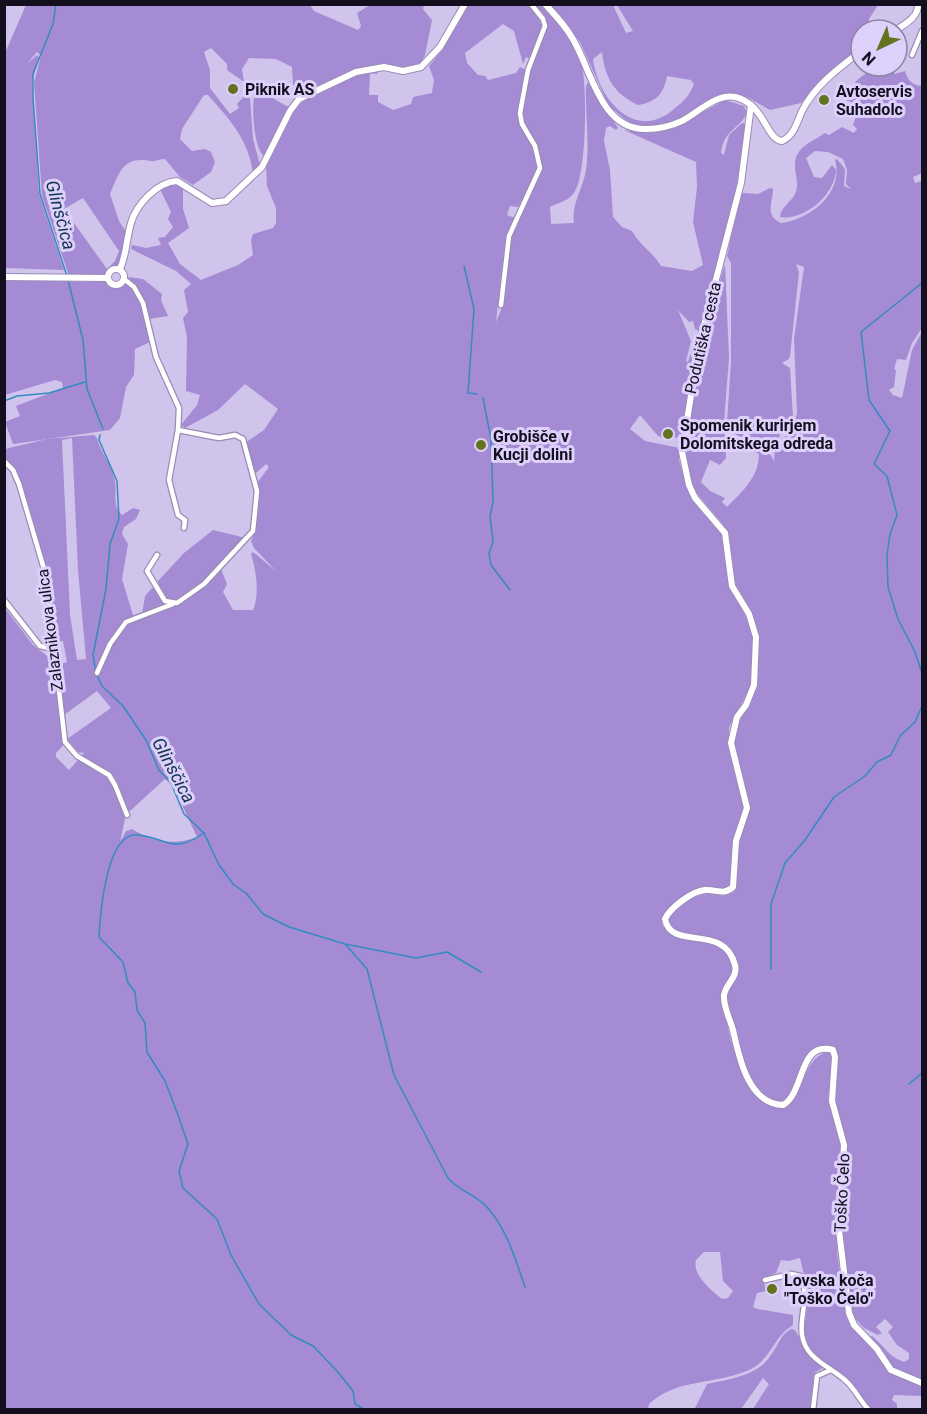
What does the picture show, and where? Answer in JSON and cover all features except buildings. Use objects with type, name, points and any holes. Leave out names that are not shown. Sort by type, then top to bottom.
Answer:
[{"type":"street","points":[[120,269],[128,249],[131,222],[136,210],[157,189],[177,181],[212,202],[226,201],[262,167],[290,111],[299,99],[356,72],[384,67],[403,71],[421,67],[440,47],[465,4]]},
{"type":"street","points":[[501,305],[509,237],[540,168],[535,147],[522,124],[520,113],[528,70],[545,26],[543,19],[531,4]]},
{"type":"street","points":[[545,4],[571,35],[602,100],[624,124],[642,129],[663,128],[682,121],[725,96],[734,97],[751,105],[760,112],[771,136],[777,141],[787,139],[819,87],[849,61]]},
{"type":"street","points":[[912,55],[922,31]]},
{"type":"street","name":"Podutiška cesta","points":[[733,729],[754,685],[754,627],[732,586],[724,533],[695,498],[688,485],[682,452],[699,345],[741,183],[751,105]]},
{"type":"street","points":[[108,278],[112,270],[120,269]]},
{"type":"street","points":[[108,278],[114,285],[120,284],[124,279],[124,273],[120,269]]},
{"type":"street","points":[[4,277],[108,278]]},
{"type":"street","points":[[124,279],[134,287],[143,303],[156,357],[179,408],[178,430],[169,480],[178,515],[185,520],[184,528]]},
{"type":"street","points":[[97,673],[110,644],[126,622],[185,599],[204,584],[249,537],[254,523],[256,491],[240,437],[212,437],[178,430]]},
{"type":"street","name":"Zalaznikova ulica","points":[[4,461],[13,470],[44,569],[50,601],[49,648],[57,673],[65,742],[77,756],[109,775],[116,785],[127,815]]},
{"type":"street","points":[[157,555],[147,571],[165,601],[173,604]]},
{"type":"street","points":[[4,600],[40,646],[49,648]]},
{"type":"street","name":"Toško Čelo","points":[[733,729],[732,752],[747,808],[736,842],[733,887],[723,893],[705,890],[697,893],[668,912],[666,924],[671,932],[679,936],[713,939],[730,954],[735,972],[724,998],[737,1053],[752,1084],[769,1102],[783,1105],[788,1102],[796,1090],[803,1065],[813,1053],[822,1049],[833,1050],[835,1058],[832,1101],[844,1145],[839,1241],[849,1313],[854,1325],[877,1349],[891,1370],[922,1383]]},
{"type":"street","points":[[765,1280],[791,1274],[800,1276],[806,1297],[802,1328],[804,1342],[812,1356],[847,1382],[869,1410]]},
{"type":"street","points":[[813,1410],[817,1376],[831,1370]]},
{"type":"shaded area","points":[[26,5],[310,5],[314,11],[358,30],[361,26],[357,13],[370,5],[424,5],[423,9],[432,20],[425,55],[420,65],[412,69],[368,66],[298,95],[293,84],[292,67],[276,59],[249,58],[242,69],[244,82],[227,70],[227,64],[211,48],[204,52],[210,70],[210,88],[230,114],[239,108],[237,104],[246,94],[250,99],[253,139],[260,165],[253,174],[247,151],[237,131],[208,95],[204,95],[182,129],[180,139],[192,151],[205,149],[211,152],[215,162],[211,172],[193,185],[180,177],[165,159],[135,161],[124,167],[110,194],[119,221],[127,233],[118,267],[103,275],[69,276],[42,196],[34,82],[41,56],[37,52],[27,64],[37,55],[39,57],[32,82],[39,194],[64,270],[5,268],[5,53]],"holes":[[[83,198],[119,251],[115,261],[107,269],[64,209]]]},
{"type":"shaded area","points":[[468,5],[529,5],[541,25],[542,31],[531,59],[526,57],[523,64],[514,31],[503,24],[465,53],[467,63],[478,75],[485,76],[488,80],[516,73],[520,67],[527,70],[518,115],[533,144],[539,168],[518,207],[510,206],[507,215],[515,218],[504,250],[496,322],[503,305],[508,242],[541,167],[539,152],[521,114],[530,69],[547,27],[533,5],[540,5],[566,33],[579,57],[584,77],[585,132],[578,185],[573,194],[550,207],[551,224],[574,223],[574,209],[586,170],[586,86],[588,82],[618,128],[616,130],[610,126],[606,128],[604,141],[610,170],[613,217],[622,227],[632,231],[661,266],[692,271],[703,265],[693,222],[697,187],[696,162],[624,130],[650,133],[671,129],[725,100],[744,106],[747,113],[744,119],[728,134],[721,153],[724,155],[729,135],[742,123],[747,124],[732,213],[699,331],[695,329],[693,321],[689,322],[678,310],[691,341],[686,361],[688,362],[693,346],[697,344],[682,436],[675,438],[674,432],[666,431],[664,438],[658,436],[640,415],[630,429],[645,441],[680,448],[679,460],[687,488],[717,524],[723,536],[731,587],[753,629],[751,686],[729,727],[729,748],[744,809],[735,835],[730,887],[726,890],[705,887],[676,902],[662,918],[662,925],[670,933],[716,945],[725,950],[731,959],[733,974],[722,989],[726,1020],[740,1066],[756,1092],[767,1104],[787,1107],[798,1092],[813,1061],[828,1051],[832,1054],[828,1101],[842,1148],[837,1253],[847,1320],[873,1347],[890,1372],[922,1386],[922,1396],[894,1395],[892,1400],[897,1404],[897,1409],[871,1409],[856,1391],[815,1358],[805,1342],[804,1330],[809,1296],[800,1258],[789,1261],[781,1260],[776,1273],[763,1278],[766,1291],[757,1293],[753,1307],[793,1315],[793,1325],[786,1330],[756,1366],[736,1375],[672,1390],[649,1404],[648,1409],[5,1409],[4,607],[33,645],[51,659],[56,672],[56,692],[67,739],[111,708],[97,691],[64,715],[58,665],[67,662],[63,641],[52,642],[52,601],[46,569],[27,502],[20,482],[5,458],[5,449],[47,439],[94,435],[97,438],[114,475],[116,504],[119,512],[122,515],[133,508],[140,510],[136,519],[124,527],[122,534],[128,544],[122,579],[133,615],[142,614],[145,596],[152,588],[155,589],[167,609],[187,600],[221,569],[227,584],[223,592],[233,610],[253,610],[256,582],[251,554],[253,552],[276,571],[254,548],[251,541],[256,531],[257,483],[269,467],[266,464],[256,473],[253,470],[245,443],[264,430],[278,409],[245,384],[218,410],[185,428],[181,425],[197,405],[200,395],[186,391],[187,337],[183,318],[188,312],[184,290],[191,284],[176,271],[131,249],[132,245],[146,248],[161,245],[158,238],[165,237],[173,227],[168,219],[171,212],[160,189],[177,184],[183,187],[183,209],[189,228],[168,243],[180,264],[201,280],[238,265],[253,255],[251,240],[253,234],[273,228],[276,223],[276,208],[267,186],[266,166],[292,113],[307,97],[367,71],[378,71],[377,74],[370,73],[369,95],[378,95],[378,102],[393,110],[411,104],[413,97],[432,93],[434,80],[429,66],[439,54]],"holes":[[[72,438],[78,570],[86,659],[77,660],[70,615],[62,440]],[[68,740],[78,752],[84,753],[69,770],[56,757],[56,753]],[[165,779],[173,786],[197,837],[171,842],[156,840],[132,829],[126,831],[120,842],[125,819],[121,803],[130,811]],[[704,1252],[720,1252],[723,1281],[733,1291],[728,1298],[722,1299],[703,1282],[697,1271],[696,1260]]]},
{"type":"shaded area","points":[[550,5],[613,5],[626,33],[633,31],[617,5],[878,5],[870,18],[849,18],[849,56],[833,68],[801,103],[770,110],[747,97],[724,93],[681,119],[661,126],[628,122],[609,106],[580,42]],"holes":[[[602,52],[605,69],[616,90],[638,105],[650,102],[658,96],[664,88],[667,76],[691,80],[694,84],[683,101],[660,118],[646,121],[633,119],[621,112],[602,88],[593,59]]]},
{"type":"shaded area","points":[[860,78],[909,78],[916,85],[922,86],[922,173],[913,177],[915,183],[922,181],[922,328],[912,343],[906,360],[897,359],[894,369],[896,370],[894,387],[889,390],[893,395],[902,398],[912,350],[922,332],[922,1381],[895,1370],[870,1337],[872,1336],[899,1360],[904,1362],[909,1359],[909,1353],[897,1345],[888,1332],[893,1327],[885,1319],[876,1327],[882,1333],[878,1335],[864,1328],[850,1313],[842,1231],[847,1146],[834,1096],[838,1059],[834,1046],[823,1047],[808,1057],[784,1101],[772,1100],[763,1095],[755,1086],[745,1063],[727,1001],[728,990],[738,977],[734,957],[727,945],[716,939],[681,933],[672,928],[667,919],[680,906],[697,896],[725,895],[735,891],[739,843],[749,813],[749,801],[734,746],[734,733],[757,685],[759,642],[756,624],[736,590],[728,535],[721,522],[694,490],[685,461],[701,345],[725,264],[729,358],[724,422],[726,458],[720,465],[710,460],[701,482],[710,491],[725,498],[722,502],[727,507],[749,484],[758,462],[759,454],[745,447],[743,442],[767,449],[774,461],[775,450],[790,431],[797,414],[794,339],[804,267],[796,264],[799,272],[790,356],[782,363],[790,368],[793,417],[779,431],[780,436],[773,443],[760,444],[734,434],[727,422],[731,362],[731,263],[727,256],[740,197],[743,193],[758,194],[770,188],[773,189],[771,212],[781,223],[803,216],[823,202],[835,183],[836,171],[830,188],[817,204],[799,215],[780,217],[796,191],[795,166],[801,149],[825,133],[829,135],[842,127],[854,133],[857,129],[853,125],[857,113],[856,104],[844,99]],"holes":[[[815,151],[828,152],[843,159],[847,170],[846,184],[851,189],[844,186],[845,169],[837,159],[835,160],[836,170],[832,165],[822,178],[814,177],[806,158]]]},
{"type":"shaded area","points":[[260,80],[271,96],[289,107],[265,157],[257,143],[253,119],[254,95]]},
{"type":"shaded area","points":[[128,277],[143,279],[162,294],[161,300],[168,316],[149,319],[142,296]]},
{"type":"shaded area","points":[[5,279],[84,282],[107,280],[115,286],[125,282],[136,294],[143,309],[150,342],[135,349],[134,375],[126,387],[120,418],[110,430],[13,444],[5,422],[20,416],[16,406],[63,388],[62,382],[55,380],[5,395]]},
{"type":"shaded area","points":[[213,530],[246,538],[203,582],[177,602],[169,601],[158,581],[184,553]]},
{"type":"shaded area","points":[[791,1329],[795,1330],[807,1352],[824,1367],[814,1373],[811,1409],[753,1409],[769,1384],[763,1378],[741,1409],[694,1410],[707,1384],[733,1378],[759,1368],[771,1355],[784,1334]]},
{"type":"waterway","name":"Glinščica","points":[[56,4],[53,24],[33,74],[33,98],[40,194],[67,276]]},
{"type":"waterway","points":[[464,266],[474,309],[468,393],[477,394]]},
{"type":"waterway","name":"Glinščica","points":[[68,280],[83,340],[87,389],[103,429]]},
{"type":"waterway","points":[[922,283],[861,332],[869,400],[890,431],[874,464],[887,476],[897,515],[890,534],[887,555],[888,587],[898,619],[915,652],[922,673]]},
{"type":"waterway","points":[[4,401],[17,396],[49,393],[85,382]]},
{"type":"waterway","points":[[483,398],[491,439],[493,502],[490,516],[493,542],[489,553],[491,565],[510,590]]},
{"type":"waterway","name":"Glinščica","points":[[100,435],[99,440],[117,481],[119,519],[110,544],[106,589],[93,655],[96,673],[102,686],[123,706],[146,740],[159,770],[171,783],[184,814],[204,833],[219,865],[234,885],[246,893],[263,914],[289,927],[345,944],[416,958],[447,952],[481,972]]},
{"type":"waterway","points":[[771,969],[771,904],[785,863],[805,840],[834,797],[865,776],[877,762],[891,755],[900,736],[915,722],[922,706]]},
{"type":"waterway","points":[[204,833],[193,840],[177,844],[138,835],[127,837],[119,846],[107,877],[99,937],[123,962],[128,983],[135,992],[137,1010],[145,1023],[147,1052],[165,1081],[188,1144],[179,1171],[183,1188],[217,1219],[231,1255],[259,1304],[291,1335],[313,1346],[353,1391],[355,1404],[365,1410]]},
{"type":"waterway","points":[[346,945],[367,969],[394,1075],[448,1178],[477,1198],[500,1224],[510,1244],[525,1287]]},
{"type":"waterway","points":[[909,1084],[922,1073]]},
{"type":"place","name":"Piknik AS","points":[[233,89]]},
{"type":"place","name":"Avtoservis Suhadolc","points":[[824,100]]},
{"type":"place","name":"Spomenik kurirjem Dolomitskega odreda","points":[[668,434]]},
{"type":"place","name":"Grobišče v Kucji dolini","points":[[481,445]]},
{"type":"place","name":"Lovska koča \"Toško Čelo\"","points":[[772,1289]]}]
